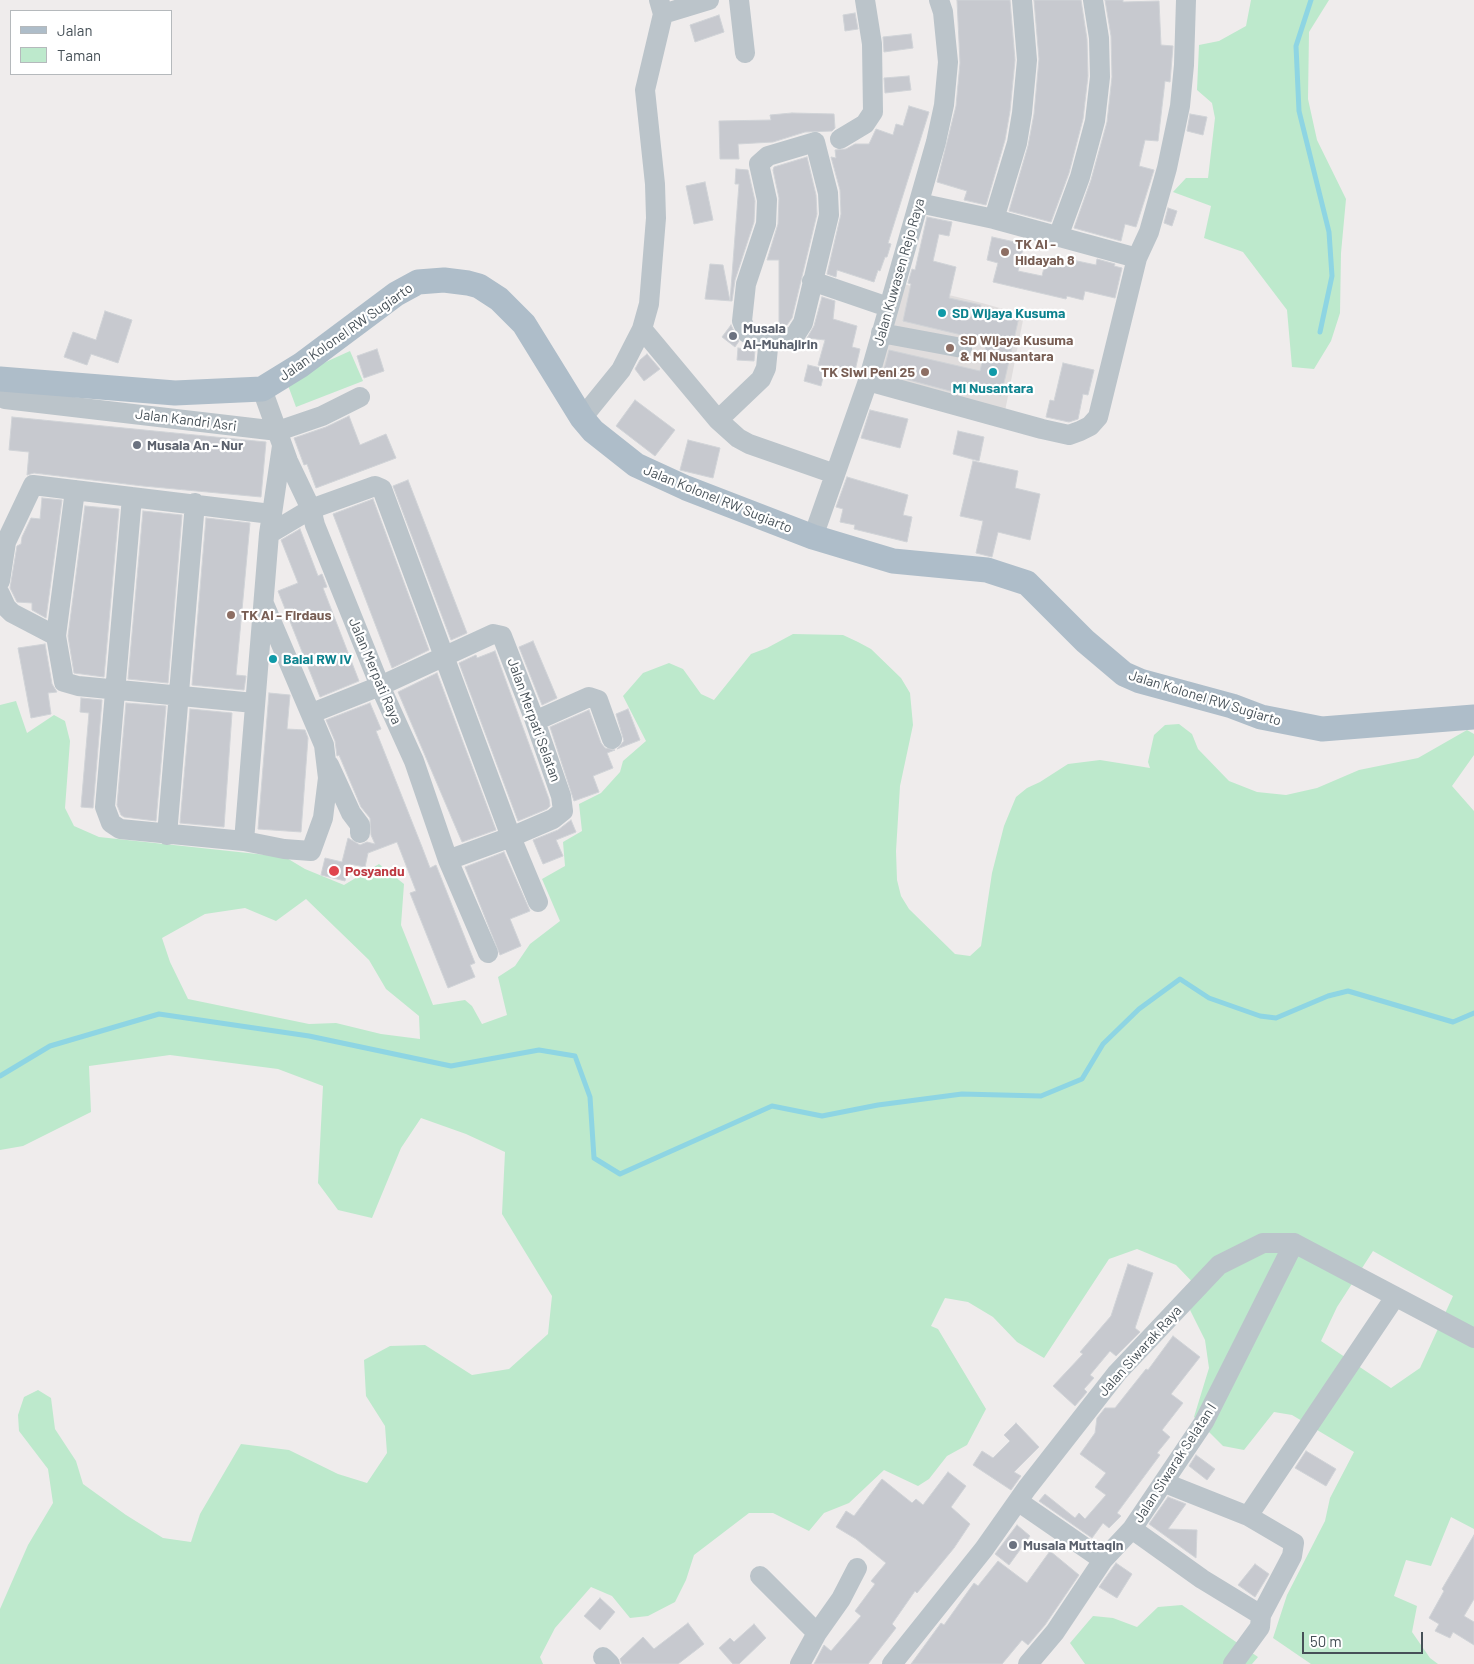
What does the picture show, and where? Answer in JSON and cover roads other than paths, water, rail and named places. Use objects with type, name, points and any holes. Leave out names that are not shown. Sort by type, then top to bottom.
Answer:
[{"type":"main road","name":"Jalan Kolonel RW Sugiarto","points":[[2,389],[176,393],[262,389],[316,355],[396,294],[418,282],[444,280],[468,283],[479,286],[499,299],[524,324],[582,418],[593,431],[636,465],[702,495],[813,536],[893,561],[987,570],[1027,583],[1085,641],[1124,674],[1140,681],[1232,706],[1261,717],[1322,729],[1474,717]]},
{"type":"street","points":[[582,418],[622,370],[642,329],[649,304],[656,218],[655,184],[644,90],[661,7],[709,0]]},
{"type":"street","points":[[739,0],[745,53]]},
{"type":"street","points":[[840,139],[859,128],[873,112],[872,44],[865,0]]},
{"type":"street","name":"Jalan Kuwasen Rejo Raya","points":[[813,536],[868,381],[880,333],[936,142],[948,62],[943,12],[939,0]]},
{"type":"street","points":[[994,219],[1016,144],[1022,113],[1027,60],[1022,0]]},
{"type":"street","points":[[1058,237],[1080,177],[1094,121],[1100,77],[1099,38],[1093,0]]},
{"type":"street","points":[[868,381],[1068,435],[1090,426],[1098,417],[1137,258],[1151,223],[1180,106],[1184,65],[1186,0]]},
{"type":"street","points":[[815,142],[828,193],[829,215],[812,281],[803,323],[794,337],[756,338],[746,333],[742,320],[746,284],[766,224],[767,200],[760,164],[768,156],[815,142]]},
{"type":"street","points":[[919,203],[994,219],[1137,258]]},
{"type":"street","points":[[812,281],[888,307]]},
{"type":"street","points":[[642,329],[718,420],[749,444],[835,474]]},
{"type":"street","points":[[880,333],[962,348]]},
{"type":"street","points":[[718,420],[761,379],[766,368],[769,338]]},
{"type":"street","name":"Jalan Kandri Asri","points":[[2,389],[280,439],[360,397]]},
{"type":"street","name":"Jalan Merpati Raya","points":[[262,389],[280,439],[310,509],[315,526],[380,686],[414,761],[448,860],[488,953]]},
{"type":"street","points":[[244,841],[268,534],[280,439]]},
{"type":"street","points":[[0,581],[6,542],[31,486],[195,503],[271,514]]},
{"type":"street","points":[[268,534],[310,509],[375,486],[382,489],[511,837],[538,902]]},
{"type":"street","points":[[75,490],[56,636],[64,682],[254,703]]},
{"type":"street","points":[[132,497],[114,689],[106,807],[110,823],[120,829],[244,841],[284,849],[311,851],[323,818],[327,761]]},
{"type":"street","points":[[167,835],[195,503]]},
{"type":"street","points":[[0,594],[6,607],[12,613],[56,636]]},
{"type":"street","points":[[264,604],[312,713],[324,745],[327,761],[351,813],[360,825],[360,833]]},
{"type":"street","name":"Jalan Merpati Selatan","points":[[312,713],[380,686],[493,634],[502,636],[535,721],[561,796],[563,811],[553,818],[511,837],[448,860]]},
{"type":"street","points":[[535,721],[590,697],[598,700],[612,738]]},
{"type":"street","name":"Jalan Siwarak Raya","points":[[892,1664],[1117,1373],[1219,1265],[1263,1243],[1294,1243],[1474,1338]]},
{"type":"street","name":"Jalan Siwarak Selatan I","points":[[1028,1664],[1055,1632],[1103,1560],[1132,1529],[1165,1483],[1204,1422],[1294,1243]]},
{"type":"street","points":[[1248,1516],[1395,1298]]},
{"type":"street","points":[[1165,1483],[1248,1516],[1294,1543],[1292,1556],[1261,1615],[1260,1627],[1233,1664]]},
{"type":"street","points":[[1019,1502],[1103,1560]]},
{"type":"street","points":[[1132,1529],[1202,1579],[1261,1615]]},
{"type":"street","points":[[800,1664],[817,1633],[841,1599],[857,1568]]},
{"type":"street","points":[[760,1576],[817,1633]]},
{"type":"waterway","points":[[1311,0],[1296,46],[1299,111],[1329,232],[1332,276],[1320,332]]},
{"type":"waterway","points":[[0,1076],[50,1046],[159,1014],[309,1036],[451,1066],[539,1050],[575,1056],[590,1097],[594,1158],[620,1174],[772,1106],[822,1116],[878,1105],[962,1094],[1041,1096],[1082,1079],[1103,1044],[1139,1009],[1180,979],[1209,998],[1260,1016],[1276,1018],[1328,996],[1348,991],[1453,1022],[1474,1013]]},
{"type":"place","name":"TK Al - Hidayah 8","points":[[1005,252]]},
{"type":"place","name":"SD Wijaya Kusuma","points":[[942,313]]},
{"type":"place","name":"Musala Al-Muhajirin","points":[[733,336]]},
{"type":"place","name":"SD Wijaya Kusuma & MI Nusantara","points":[[950,348]]},
{"type":"place","name":"TK Siwi Peni 25","points":[[925,372]]},
{"type":"place","name":"MI Nusantara","points":[[993,372]]},
{"type":"place","name":"Musala An - Nur","points":[[137,445]]},
{"type":"place","name":"TK Al - Firdaus","points":[[231,615]]},
{"type":"place","name":"Balai RW IV","points":[[273,659]]},
{"type":"place","name":"Posyandu","points":[[334,871]]},
{"type":"place","name":"Musala Muttaqin","points":[[1013,1545]]}]
